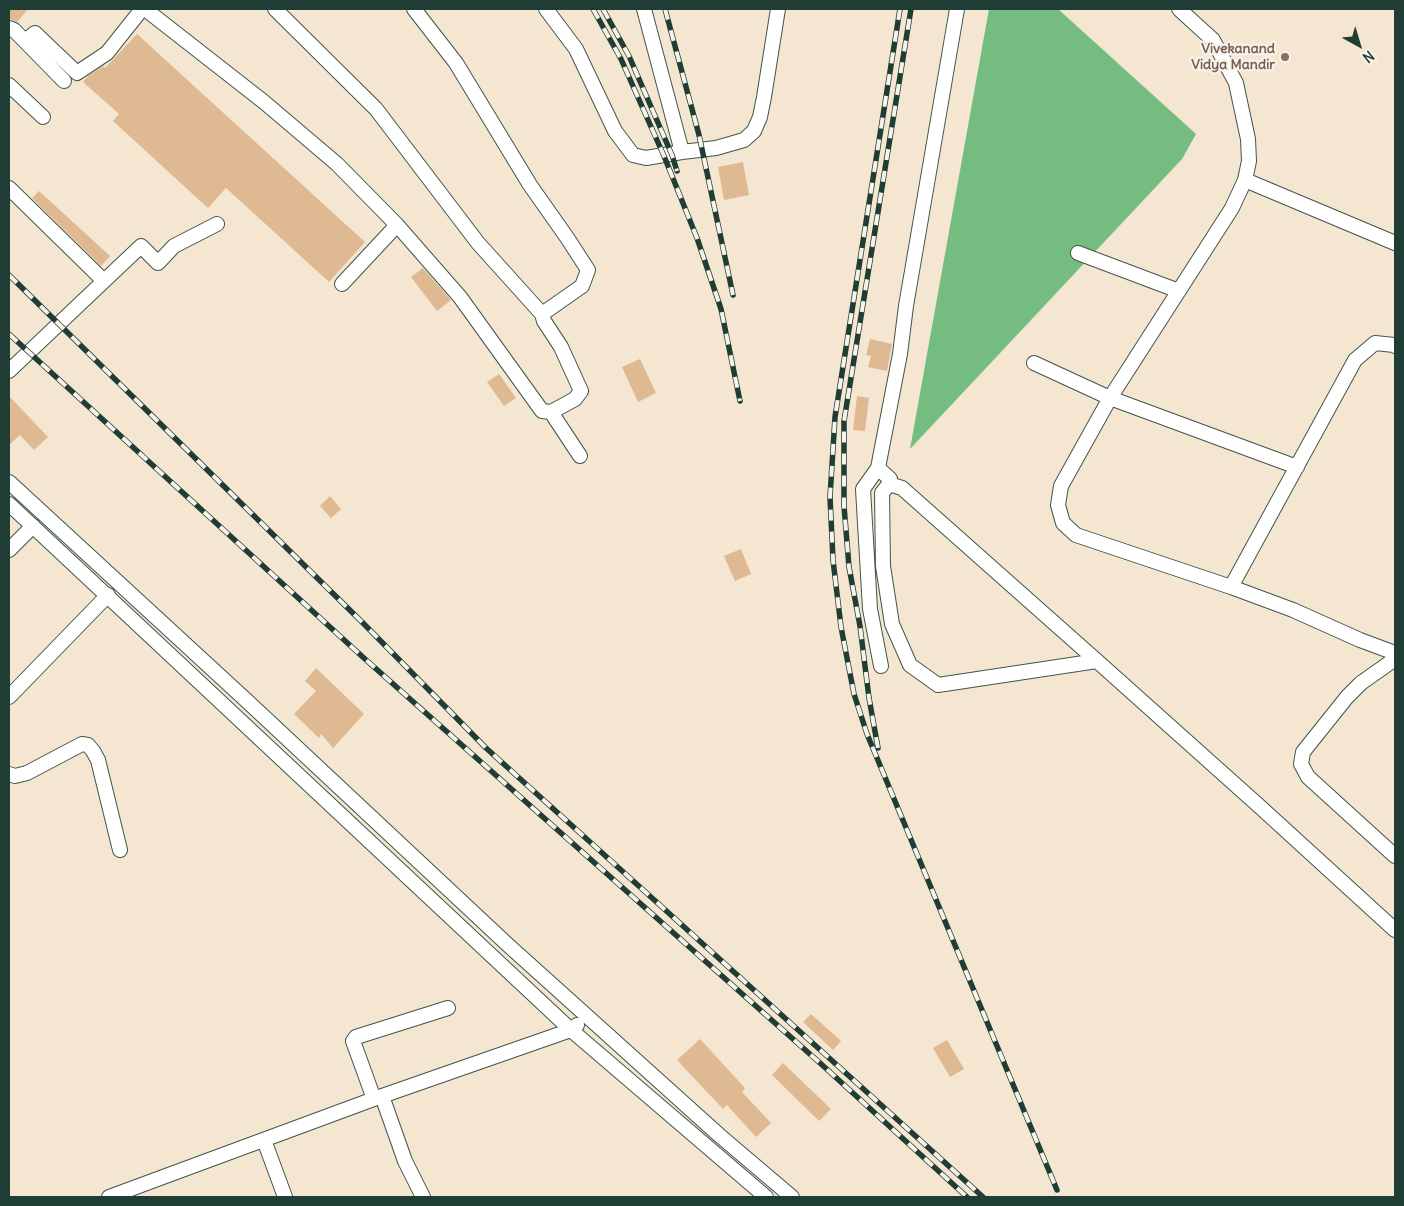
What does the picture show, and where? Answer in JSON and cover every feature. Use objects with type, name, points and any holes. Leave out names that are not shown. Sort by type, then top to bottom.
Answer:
[{"type":"street","points":[[25,41],[35,33],[78,72],[107,53],[143,9],[272,108],[337,164],[397,225],[460,297],[542,411],[551,412],[575,399],[582,391],[561,347],[544,321],[542,314],[478,243],[376,109],[274,9]]},
{"type":"street","points":[[414,9],[456,64],[530,184],[588,270],[582,286],[542,314]]},
{"type":"street","points":[[546,9],[576,49],[615,131],[633,155],[646,158],[716,148],[744,140],[754,131],[760,117],[764,97],[778,9]]},
{"type":"street","points":[[644,9],[682,152]]},
{"type":"street","points":[[880,666],[870,609],[863,489],[878,468],[900,354],[906,306],[957,9]]},
{"type":"street","points":[[1179,9],[1213,40],[1236,82],[1248,139],[1249,161],[1245,180],[1232,208],[1110,398],[1061,486],[1058,505],[1063,523],[1076,535],[1231,586],[1395,653]]},
{"type":"street","points":[[9,28],[14,30],[64,80]]},
{"type":"street","points":[[11,93],[43,117]]},
{"type":"street","points":[[1245,180],[1395,243]]},
{"type":"street","points":[[9,188],[104,281]]},
{"type":"street","points":[[9,372],[141,246],[158,262],[174,246],[217,224]]},
{"type":"street","points":[[342,284],[397,225]]},
{"type":"street","points":[[1078,253],[1179,291]]},
{"type":"street","points":[[1231,586],[1354,360],[1375,343],[1395,346]]},
{"type":"street","points":[[1034,363],[1110,398],[1297,467]]},
{"type":"street","points":[[551,412],[580,456]]},
{"type":"street","points":[[878,468],[890,479],[889,484],[882,493],[883,566],[892,624],[910,665],[938,685],[1097,662]]},
{"type":"street","points":[[9,482],[508,945],[719,1135],[792,1197]]},
{"type":"street","points":[[889,484],[902,488],[1395,930]]},
{"type":"street","points":[[9,504],[571,1030],[766,1197]]},
{"type":"street","points":[[9,550],[33,526]]},
{"type":"street","points":[[9,698],[108,595]]},
{"type":"street","points":[[1395,659],[1361,683],[1347,697],[1302,752],[1301,764],[1308,777],[1395,856]]},
{"type":"street","points":[[9,774],[15,776],[27,773],[82,744],[88,745],[98,760],[120,850]]},
{"type":"street","points":[[423,1197],[405,1161],[353,1040],[356,1037],[448,1008]]},
{"type":"street","points":[[109,1197],[378,1098],[571,1030],[587,1016]]},
{"type":"street","points":[[264,1140],[285,1197]]},
{"type":"green space","points":[[989,9],[1058,9],[1196,134],[1182,159],[910,449]]},
{"type":"building","points":[[9,9],[28,9],[17,22],[9,19]]},
{"type":"building","points":[[137,34],[365,242],[329,282],[226,188],[208,208],[113,121],[119,114],[83,82],[88,76],[103,66],[105,68]]},
{"type":"building","points":[[743,162],[749,195],[724,200],[718,167]]},
{"type":"building","points":[[39,191],[110,256],[101,266],[32,198]]},
{"type":"building","points":[[423,268],[451,300],[437,311],[411,277]]},
{"type":"building","points":[[870,339],[892,344],[887,371],[868,367],[871,356],[866,355]]},
{"type":"building","points":[[640,359],[656,393],[638,402],[622,367]]},
{"type":"building","points":[[499,374],[516,398],[504,406],[487,382]]},
{"type":"building","points":[[9,396],[48,437],[34,450],[20,435],[9,445]]},
{"type":"building","points":[[857,396],[869,398],[865,431],[853,430]]},
{"type":"building","points":[[330,496],[341,509],[331,518],[320,506]]},
{"type":"building","points":[[741,549],[751,574],[735,581],[724,556]]},
{"type":"building","points":[[316,668],[364,714],[333,748],[321,734],[319,738],[294,714],[316,691],[305,681]]},
{"type":"building","points":[[811,1014],[841,1041],[833,1050],[803,1022]]},
{"type":"building","points":[[700,1039],[745,1088],[742,1092],[771,1123],[756,1137],[727,1105],[723,1109],[677,1060]]},
{"type":"building","points":[[947,1040],[964,1069],[950,1077],[933,1048]]},
{"type":"building","points":[[783,1063],[831,1109],[819,1121],[772,1075]]},
{"type":"railway","points":[[593,9],[621,59],[664,156],[697,238],[721,309],[740,401]]},
{"type":"railway","points":[[603,9],[629,56],[672,155],[677,171]]},
{"type":"railway","points":[[665,9],[699,135],[733,295]]},
{"type":"railway","points":[[900,9],[835,417],[830,497],[833,560],[841,627],[854,694],[867,734],[1057,1190]]},
{"type":"railway","points":[[878,748],[869,698],[860,626],[849,567],[844,506],[844,421],[911,9]]},
{"type":"railway","points":[[9,275],[363,623],[486,748],[983,1197]]},
{"type":"railway","points":[[9,334],[365,659],[820,1063],[967,1197]]},
{"type":"place","name":"Vivekanand Vidya Mandir","points":[[1285,57]]}]
